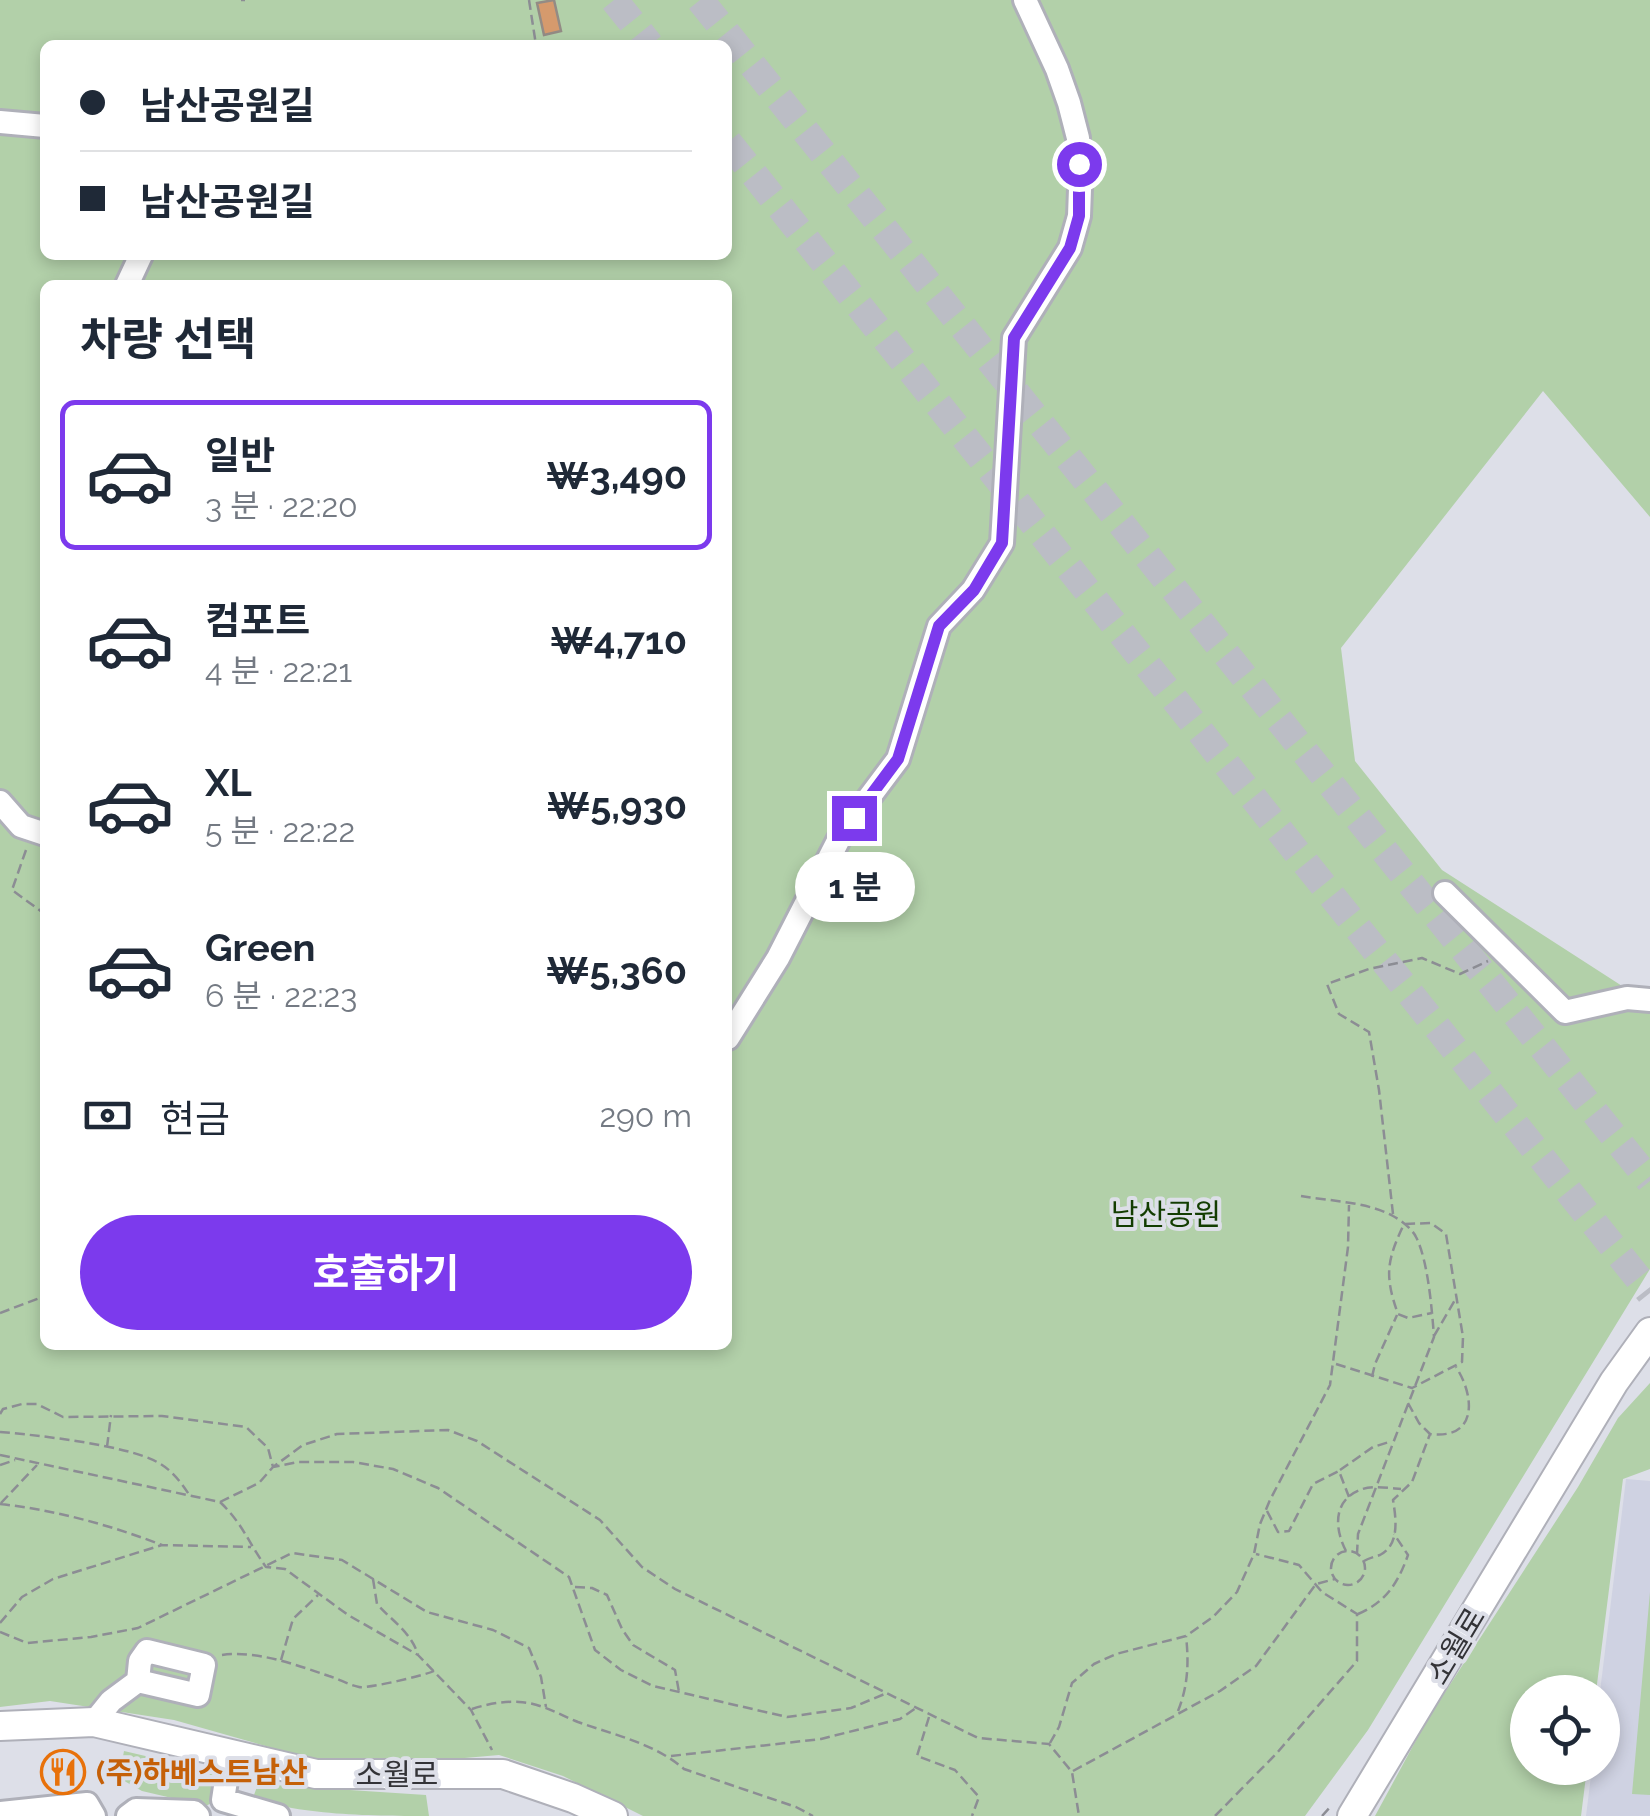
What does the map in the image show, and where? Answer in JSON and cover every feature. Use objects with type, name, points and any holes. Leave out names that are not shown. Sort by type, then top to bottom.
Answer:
[{"type":"main road","name":"소월로","points":[[1352,1816],[1614,1382],[1650,1332]]},
{"type":"main road","name":"소월로","points":[[1558,1473],[1650,1357]]},
{"type":"main road","name":"소월로","points":[[0,1726],[94,1722],[316,1774],[503,1774],[612,1816]]},
{"type":"street","points":[[732,1032],[778,958],[841,836],[898,759],[939,626],[974,590],[1002,543],[1014,338],[1070,248],[1080,202],[1078,138],[1070,103],[1024,0]]},
{"type":"street","points":[[0,122],[40,126]]},
{"type":"street","points":[[0,802],[12,818],[39,833]]},
{"type":"street","points":[[1444,893],[1565,1012],[1627,998],[1650,1000]]},
{"type":"street","points":[[94,1722],[111,1702],[138,1681],[198,1695],[204,1664]]},
{"type":"street","points":[[230,1754],[222,1808],[278,1816]]},
{"type":"street","points":[[0,1813],[87,1804],[94,1816]]},
{"type":"street","points":[[128,1816],[136,1810],[194,1812],[198,1816]]},
{"type":"path","points":[[529,0],[535,40]]},
{"type":"path","points":[[39,833],[12,890],[40,911]]},
{"type":"path","points":[[1393,1216],[1369,1032],[1339,1014],[1327,984],[1369,969],[1422,958],[1460,974],[1503,954]]},
{"type":"path","points":[[1301,1196],[1393,1216],[1416,1234],[1434,1337]]},
{"type":"path","points":[[1049,1744],[1059,1727],[1072,1682],[1094,1664],[1116,1654],[1186,1636],[1213,1617],[1237,1592],[1254,1554],[1266,1510],[1330,1384],[1348,1247],[1349,1205]]},
{"type":"path","points":[[1334,1363],[1412,1388],[1462,1362],[1463,1337],[1446,1234],[1431,1223],[1404,1224]]},
{"type":"path","points":[[1372,1377],[1374,1364],[1398,1314],[1389,1280],[1389,1256],[1404,1224]]},
{"type":"path","points":[[0,1313],[40,1298]]},
{"type":"path","points":[[1357,1554],[1358,1534],[1412,1388],[1455,1300]]},
{"type":"path","points":[[1398,1314],[1408,1318],[1432,1312]]},
{"type":"path","points":[[1430,1434],[1456,1431],[1468,1419],[1466,1382],[1455,1366]]},
{"type":"path","points":[[1407,1401],[1430,1434]]},
{"type":"path","points":[[0,1414],[22,1404],[37,1404],[63,1417],[162,1416],[246,1427],[268,1448],[273,1467]]},
{"type":"path","points":[[106,1448],[111,1414]]},
{"type":"path","points":[[220,1502],[259,1483],[303,1445],[337,1434],[448,1430],[477,1442],[600,1520],[642,1568],[675,1589],[978,1738],[1049,1744],[1072,1772],[1079,1816]]},
{"type":"path","points":[[0,1432],[137,1454],[178,1476],[191,1497]]},
{"type":"path","points":[[1364,1561],[1384,1554],[1394,1534],[1393,1500],[1412,1482],[1430,1434]]},
{"type":"path","points":[[1266,1510],[1278,1532],[1288,1531],[1313,1484],[1373,1447],[1392,1441]]},
{"type":"path","points":[[0,1456],[220,1502],[239,1520],[266,1567],[285,1569],[348,1615],[418,1655],[471,1710],[503,1774]]},
{"type":"path","points":[[0,1466],[16,1460]]},
{"type":"path","points":[[273,1467],[298,1462],[353,1462],[392,1469],[438,1488],[569,1577],[594,1650],[621,1670],[653,1686],[787,1718],[851,1708],[887,1693]]},
{"type":"path","points":[[0,1504],[38,1464]]},
{"type":"path","points":[[1339,1471],[1349,1497]]},
{"type":"path","points":[[1346,1552],[1336,1532],[1338,1515],[1349,1497],[1363,1488],[1402,1488]]},
{"type":"path","points":[[0,1504],[47,1509],[86,1523],[118,1528],[162,1545]]},
{"type":"path","points":[[1356,1614],[1378,1606],[1402,1572],[1408,1555],[1394,1534]]},
{"type":"path","points":[[0,1623],[22,1597],[53,1580],[162,1545],[252,1547]]},
{"type":"path","points":[[1072,1772],[1256,1666],[1316,1584],[1335,1579],[1345,1585],[1357,1582],[1364,1573],[1364,1561],[1357,1554],[1346,1552],[1332,1562],[1335,1579]]},
{"type":"path","points":[[0,1632],[27,1643],[138,1628],[292,1553],[313,1555],[342,1560],[427,1612],[493,1630],[529,1648],[542,1677],[546,1707]]},
{"type":"path","points":[[1254,1554],[1299,1565],[1322,1592],[1356,1614]]},
{"type":"path","points":[[373,1578],[377,1604],[412,1638],[418,1655]]},
{"type":"path","points":[[574,1587],[592,1588],[607,1595],[633,1645],[675,1670],[679,1692]]},
{"type":"path","points":[[281,1661],[293,1620],[319,1594]]},
{"type":"path","points":[[1215,1816],[1276,1754],[1357,1661],[1356,1614]]},
{"type":"path","points":[[1177,1712],[1188,1676],[1186,1636]]},
{"type":"path","points":[[204,1664],[212,1656],[230,1654],[281,1661],[362,1688],[390,1680],[415,1680],[434,1672]]},
{"type":"path","points":[[471,1710],[488,1704],[518,1702],[546,1707],[670,1756],[684,1769],[812,1816]]},
{"type":"path","points":[[670,1756],[822,1739],[900,1719],[916,1708]]},
{"type":"path","points":[[930,1715],[917,1756],[955,1770],[980,1798],[972,1816]]},
{"type":"path","points":[[790,1816],[796,1807]]},
{"type":"shaded area","points":[[1626,1479],[1650,1481],[1650,1816],[1586,1816],[1590,1785],[1620,1785],[1620,1675],[1602,1675]]},
{"type":"green space","name":"남산공원","points":[[0,0],[1650,0],[1650,517],[1543,391],[1341,648],[1355,761],[1442,870],[1650,1004],[1650,1269],[1368,1730],[1305,1816],[643,1816],[563,1776],[499,1755],[419,1762],[315,1760],[174,1720],[50,1701],[0,1707]]},
{"type":"green space","points":[[1650,1383],[1650,1469],[1623,1479],[1598,1675],[1510,1675],[1510,1785],[1585,1785],[1581,1816],[1375,1816],[1427,1720],[1578,1487],[1618,1418]]},
{"type":"green space","points":[[1650,1592],[1650,1795],[1632,1794]]},
{"type":"green space","points":[[124,1751],[218,1773],[213,1802],[206,1806],[142,1791],[119,1778]]},
{"type":"green space","points":[[258,1784],[426,1795],[429,1816],[288,1807],[254,1795]]},
{"type":"building","points":[[554,0],[561,31],[544,35],[537,3]]},
{"type":"tunnel","points":[[614,0],[646,40]]},
{"type":"tunnel","points":[[700,0],[1650,1181]]},
{"type":"tunnel","points":[[732,147],[1650,1293]]},
{"type":"place","name":"(주)하베스트남산","points":[[63,1772]]},
{"type":"route","points":[[854,818],[898,759],[939,626],[974,590],[1002,543],[1014,338],[1070,248],[1079,216],[1079,164]]}]
